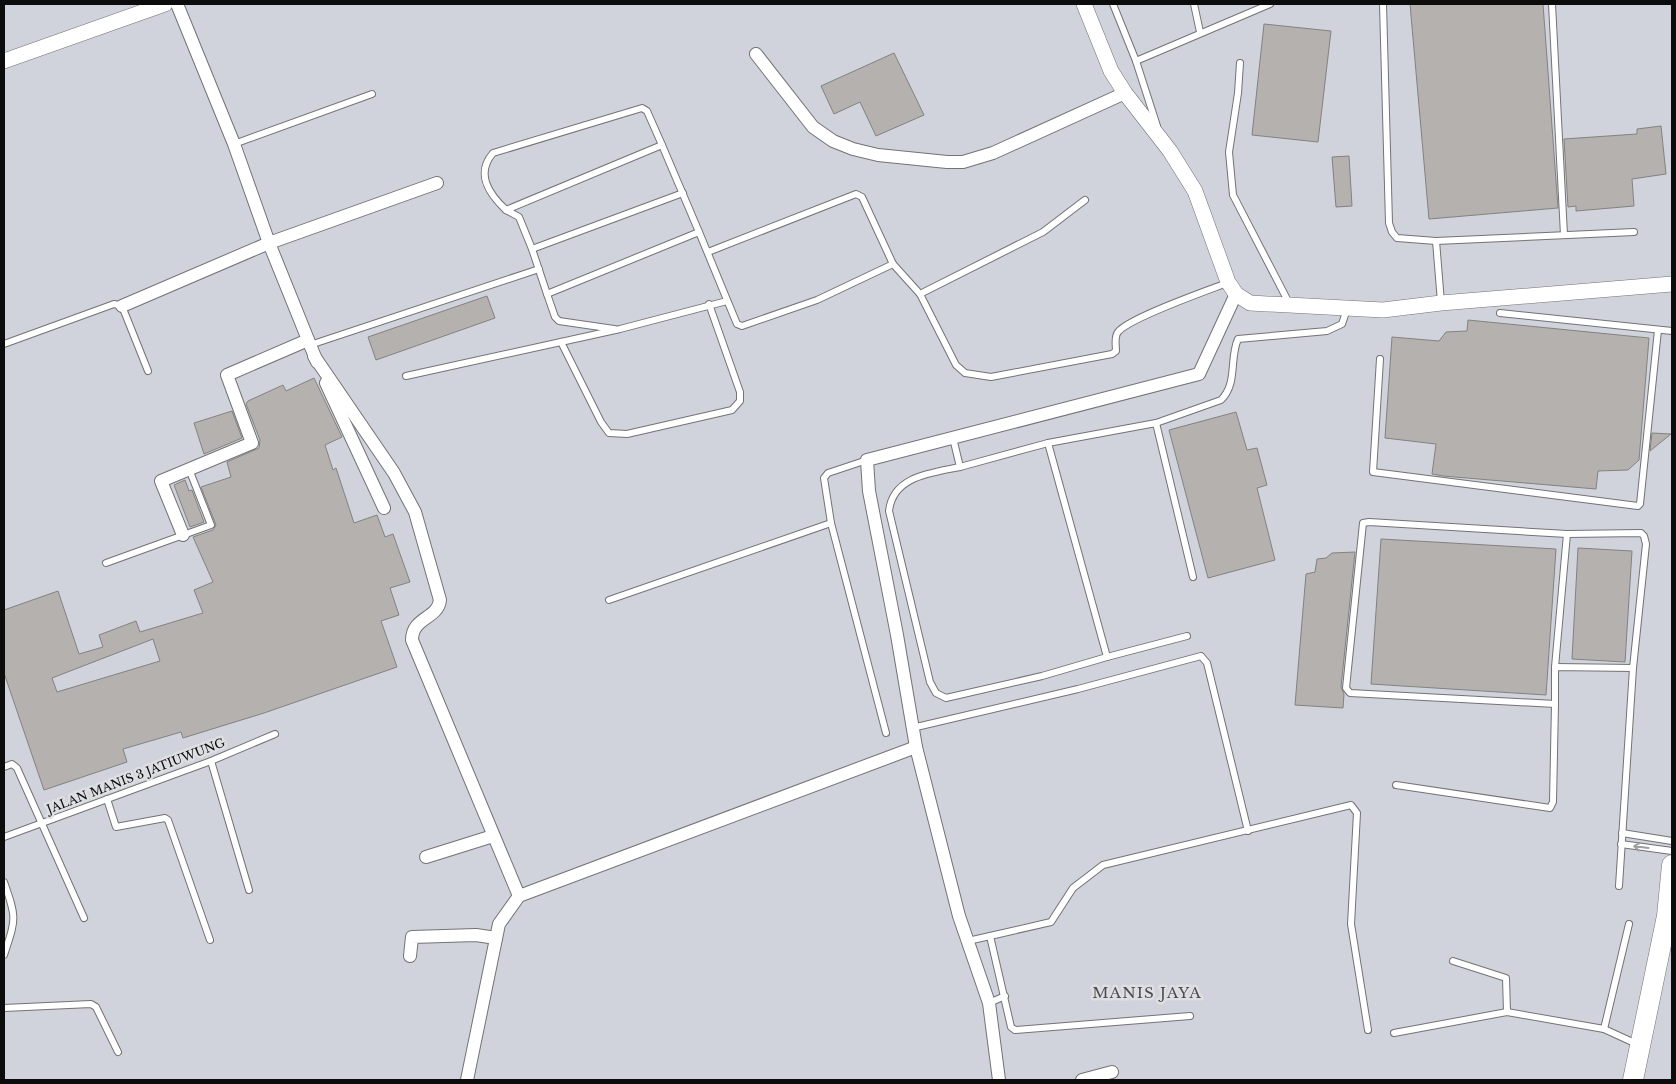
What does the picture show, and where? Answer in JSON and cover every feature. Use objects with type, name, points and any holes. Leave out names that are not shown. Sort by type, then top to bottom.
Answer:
[{"type":"highway","points":[[1633,1080],[1667,916],[1672,865]]},
{"type":"street","points":[[4,61],[165,4]]},
{"type":"street","points":[[177,4],[234,144],[269,243],[311,347],[384,508]]},
{"type":"street","points":[[1084,4],[1105,58],[1125,93],[1160,137],[1195,191],[1232,288],[1250,303],[1384,310],[1441,303],[1672,284]]},
{"type":"street","points":[[756,54],[814,127],[834,141],[853,149],[878,155],[963,162],[993,154],[1125,93]]},
{"type":"street","points":[[122,306],[269,243],[436,183]]},
{"type":"street","points":[[999,1080],[989,1003],[968,941],[916,747],[897,635],[869,491],[866,460],[1199,374],[1232,288]]},
{"type":"street","points":[[183,535],[161,481],[188,468],[252,444],[227,375],[311,347]]},
{"type":"street","points":[[311,347],[394,473],[415,512],[440,600],[438,608],[416,625],[412,632],[412,640],[518,896]]},
{"type":"street","points":[[468,1080],[499,924],[518,896],[916,747]]},
{"type":"street","points":[[426,857],[493,836]]},
{"type":"street","points":[[410,956],[412,937],[476,935],[496,938]]},
{"type":"street","points":[[1082,1080],[1112,1072]]},
{"type":"lane","points":[[1113,4],[1136,61],[1160,137]]},
{"type":"lane","points":[[1194,4],[1200,32]]},
{"type":"lane","points":[[1136,61],[1200,32],[1270,4]]},
{"type":"lane","points":[[1383,4],[1390,228],[1397,238],[1436,241],[1634,232]]},
{"type":"lane","points":[[1552,4],[1564,235]]},
{"type":"lane","points":[[1240,63],[1238,94],[1229,152],[1233,195],[1291,306]]},
{"type":"lane","points":[[234,144],[372,94]]},
{"type":"lane","points":[[620,329],[560,321],[555,317],[532,248],[519,217],[506,210],[494,198],[483,176],[486,161],[493,153],[642,108],[647,110],[737,324],[742,326],[817,300],[893,264]]},
{"type":"lane","points":[[506,210],[662,145]]},
{"type":"lane","points":[[532,248],[683,193]]},
{"type":"lane","points":[[708,252],[856,194],[862,197],[893,264],[920,294],[956,365],[965,373],[991,377],[1112,354],[1116,351],[1116,336],[1119,330],[1148,315],[1232,288]]},
{"type":"lane","points":[[920,294],[1043,232],[1085,200]]},
{"type":"lane","points":[[547,294],[699,232]]},
{"type":"lane","points":[[1436,241],[1441,303]]},
{"type":"lane","points":[[311,347],[539,269]]},
{"type":"lane","points":[[406,376],[620,329],[709,304],[727,301]]},
{"type":"lane","points":[[4,344],[114,304],[122,306],[148,371]]},
{"type":"lane","points":[[561,342],[601,422],[609,433],[627,434],[732,410],[740,401],[740,392],[709,304]]},
{"type":"lane","points":[[1186,636],[1042,676],[946,698],[936,693],[930,682],[889,510],[891,497],[904,484],[923,474],[960,467],[1048,443],[1156,423],[1221,400],[1229,392],[1235,347],[1238,339],[1327,331],[1342,324],[1347,309]]},
{"type":"lane","points":[[1500,313],[1672,331]]},
{"type":"lane","points":[[1380,359],[1373,472],[1638,506],[1640,504],[1658,330]]},
{"type":"lane","points":[[1156,423],[1193,577]]},
{"type":"lane","points":[[953,438],[960,467]]},
{"type":"lane","points":[[1048,443],[1107,657]]},
{"type":"lane","points":[[866,460],[825,475],[824,478],[831,523],[886,733]]},
{"type":"lane","points":[[106,563],[211,525],[188,468]]},
{"type":"lane","points":[[1555,704],[1354,694],[1348,692],[1346,688],[1361,527],[1365,522],[1567,534],[1641,533],[1644,536],[1646,544],[1633,668],[1619,886]]},
{"type":"lane","points":[[609,600],[831,523]]},
{"type":"lane","points":[[1396,785],[1550,808],[1553,802],[1555,667],[1567,534]]},
{"type":"lane","points":[[912,728],[1078,689],[1201,656],[1207,663],[1248,832]]},
{"type":"lane","points":[[1555,667],[1633,668]]},
{"type":"lane","name":"JALAN MANIS 3 JATIUWUNG","points":[[4,837],[211,761],[275,734]]},
{"type":"lane","points":[[211,761],[249,890]]},
{"type":"lane","points":[[4,767],[12,764],[17,768],[84,918]]},
{"type":"lane","points":[[107,799],[116,827],[165,818],[168,820],[210,940]]},
{"type":"lane","points":[[968,941],[1051,922],[1073,888],[1103,865],[1248,832],[1348,805],[1357,810],[1351,924],[1368,1030]]},
{"type":"lane","points":[[1622,833],[1672,841]]},
{"type":"lane","points":[[1621,844],[1672,851]]},
{"type":"lane","points":[[4,882],[14,912],[14,919],[4,955]]},
{"type":"lane","points":[[1604,1028],[1629,924]]},
{"type":"lane","points":[[990,936],[1011,1026],[1018,1031],[1190,1016]]},
{"type":"lane","points":[[1453,961],[1506,978],[1507,1012]]},
{"type":"lane","points":[[989,1003],[1005,996]]},
{"type":"lane","points":[[4,1008],[91,1004],[96,1007],[118,1052]]},
{"type":"lane","points":[[1394,1033],[1507,1012],[1604,1028],[1641,1046]]},
{"type":"shaded area","points":[[4,4],[1672,4],[1672,1080],[4,1080]]},
{"type":"building","points":[[1410,4],[1543,4],[1558,208],[1429,219]]},
{"type":"building","points":[[1264,24],[1331,31],[1318,142],[1252,135]]},
{"type":"building","points":[[894,53],[924,115],[876,136],[860,102],[834,114],[821,86]]},
{"type":"building","points":[[1661,126],[1666,174],[1632,179],[1634,206],[1576,211],[1576,206],[1568,207],[1564,139],[1637,134],[1637,129]]},
{"type":"building","points":[[1349,156],[1352,206],[1336,207],[1332,157]]},
{"type":"building","points":[[487,296],[495,318],[376,360],[368,337]]},
{"type":"building","points":[[1468,320],[1649,338],[1639,460],[1628,470],[1598,471],[1596,489],[1443,476],[1432,474],[1436,444],[1385,438],[1392,337],[1439,341],[1446,332],[1467,331]]},
{"type":"building","points":[[314,378],[342,437],[325,445],[333,470],[336,468],[354,523],[377,515],[385,537],[393,534],[410,582],[390,588],[399,615],[381,621],[397,667],[264,713],[183,738],[181,732],[123,749],[127,762],[44,790],[4,673],[4,610],[58,591],[79,654],[103,647],[99,635],[136,621],[140,632],[203,613],[194,590],[213,582],[193,537],[213,530],[216,525],[201,487],[231,477],[227,462],[259,448],[260,440],[246,404],[248,401],[283,385],[286,391]],"holes":[[[153,639],[160,661],[57,692],[52,678]]]},
{"type":"building","points":[[232,411],[242,438],[204,454],[194,423]]},
{"type":"building","points":[[1236,412],[1247,450],[1257,448],[1267,485],[1257,488],[1275,560],[1208,578],[1169,430]]},
{"type":"building","points":[[1652,433],[1671,434],[1650,451]]},
{"type":"building","points":[[185,480],[189,491],[192,490],[204,522],[190,527],[174,485]]},
{"type":"building","points":[[1381,539],[1556,549],[1546,695],[1371,684]]},
{"type":"building","points":[[1578,548],[1632,551],[1625,662],[1572,659]]},
{"type":"building","points":[[1355,552],[1341,687],[1344,694],[1343,708],[1295,705],[1306,574],[1315,572],[1317,559],[1326,558],[1332,553]]},
{"type":"district","name":"MANIS JAYA","points":[[1147,993]]}]
